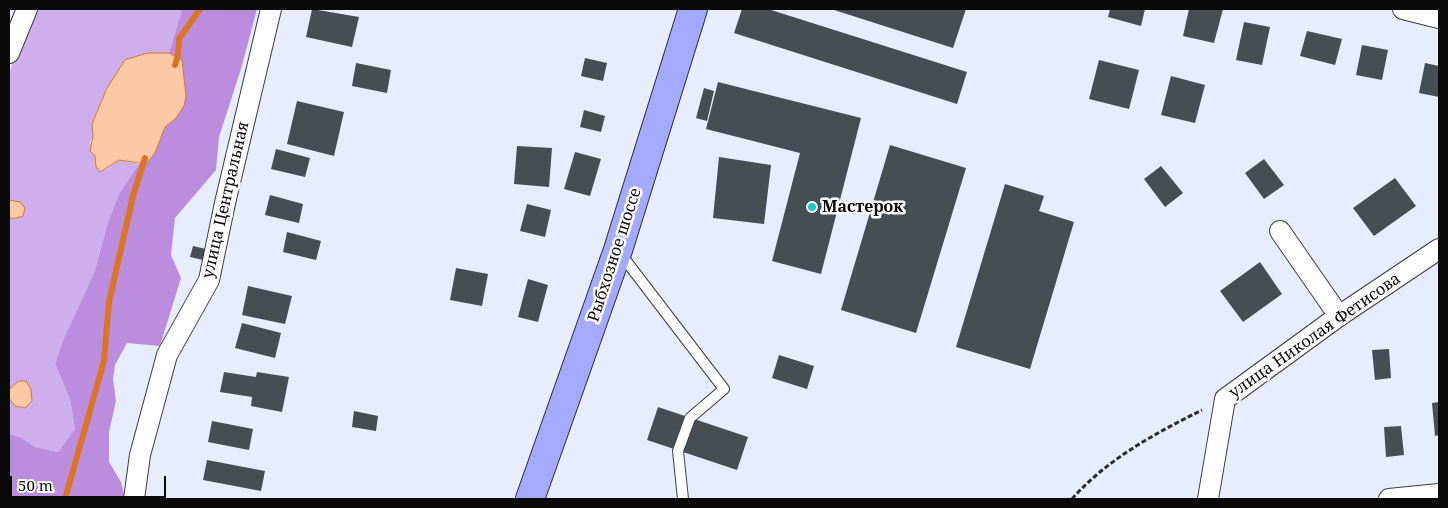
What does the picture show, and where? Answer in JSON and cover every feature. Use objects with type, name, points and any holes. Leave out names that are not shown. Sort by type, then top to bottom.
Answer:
[{"type":"main road","name":"Рыбхозное шоссе","points":[[530,499],[618,250],[693,9]]},
{"type":"street","points":[[9,53],[27,9]]},
{"type":"street","name":"улица Центральная","points":[[134,499],[140,455],[166,355],[209,280],[225,203],[272,9]]},
{"type":"street","points":[[1403,9],[1439,18]]},
{"type":"street","points":[[1280,231],[1339,316]]},
{"type":"street","name":"улица Николая Фетисова","points":[[1208,499],[1225,399],[1339,316],[1439,249]]},
{"type":"street","points":[[1389,499],[1439,494]]},
{"type":"lane","points":[[618,250],[724,388],[690,418],[678,451],[683,499]]},
{"type":"path","points":[[1072,499],[1091,479],[1128,451],[1163,430],[1225,399]]},
{"type":"shaded area","points":[[36,9],[182,9],[169,53],[148,53],[107,88],[92,124],[93,136],[90,142],[95,156],[95,163],[105,170],[119,160],[139,164],[119,194],[107,225],[95,271],[64,338],[55,364],[70,399],[75,429],[58,452],[35,447],[20,437],[9,434],[9,398],[15,406],[25,408],[14,385],[9,390],[9,217],[13,219],[14,200],[9,200],[9,74],[24,30]]},
{"type":"shaded area","points":[[182,9],[257,9],[241,69],[219,137],[216,170],[175,218],[171,255],[181,278],[160,346],[127,343],[115,365],[113,379],[116,401],[109,432],[109,462],[121,482],[125,499],[9,499],[9,434],[20,437],[35,447],[58,452],[75,429],[70,399],[55,364],[64,338],[95,271],[107,225],[119,194],[139,164],[146,164],[155,153],[165,127],[176,118],[186,96],[182,61],[169,53]]},
{"type":"shaded area","points":[[148,53],[169,53],[182,60],[186,96],[184,106],[176,118],[165,127],[155,153],[146,164],[119,160],[100,172],[96,167],[95,156],[90,151],[93,136],[92,124],[107,88],[125,60]]},
{"type":"shaded area","points":[[9,200],[20,202],[25,208],[23,216],[13,219],[9,217]]},
{"type":"shaded area","points":[[19,381],[26,381],[31,389],[32,401],[25,408],[15,406],[9,398],[9,390]]},
{"type":"building","points":[[312,9],[359,17],[352,47],[306,37]]},
{"type":"building","points":[[742,9],[768,9],[967,72],[957,104],[734,33]]},
{"type":"building","points":[[831,9],[966,9],[953,48]]},
{"type":"building","points":[[1110,9],[1145,9],[1141,26],[1108,17]]},
{"type":"building","points":[[1189,9],[1223,9],[1214,43],[1183,36]]},
{"type":"building","points":[[1244,22],[1270,27],[1262,65],[1236,60]]},
{"type":"building","points":[[1307,31],[1342,39],[1335,65],[1300,56]]},
{"type":"building","points":[[1362,45],[1388,50],[1382,80],[1356,75]]},
{"type":"building","points":[[585,58],[607,63],[603,81],[581,76]]},
{"type":"building","points":[[1099,60],[1139,70],[1129,109],[1089,99]]},
{"type":"building","points":[[356,63],[391,70],[387,93],[352,86]]},
{"type":"building","points":[[1425,63],[1439,66],[1439,97],[1419,93]]},
{"type":"building","points":[[1171,76],[1205,85],[1195,123],[1161,115]]},
{"type":"building","name":"Мастерок","points":[[718,82],[861,118],[821,274],[772,261],[800,153],[706,129]]},
{"type":"building","points":[[704,88],[714,91],[707,121],[696,118]]},
{"type":"building","points":[[297,101],[344,112],[334,156],[287,144]]},
{"type":"building","points":[[584,110],[605,116],[601,132],[580,127]]},
{"type":"building","points":[[890,145],[966,168],[916,333],[841,310]]},
{"type":"building","points":[[517,146],[552,148],[549,187],[514,184]]},
{"type":"building","points":[[276,149],[310,158],[305,177],[271,169]]},
{"type":"building","points":[[575,152],[601,159],[590,196],[564,189]]},
{"type":"building","points":[[719,157],[771,165],[764,224],[713,218]]},
{"type":"building","points":[[1264,159],[1284,185],[1264,199],[1245,173]]},
{"type":"building","points":[[1161,166],[1183,193],[1165,207],[1144,179]]},
{"type":"building","points":[[1395,178],[1416,206],[1374,236],[1353,208]]},
{"type":"building","points":[[1005,184],[1044,196],[1039,211],[1074,222],[1030,369],[956,347]]},
{"type":"building","points":[[270,195],[303,204],[299,223],[265,215]]},
{"type":"building","points":[[527,204],[551,210],[545,237],[520,231]]},
{"type":"building","points":[[287,232],[321,241],[316,260],[283,252]]},
{"type":"building","points":[[193,246],[206,249],[203,260],[190,257]]},
{"type":"building","points":[[1260,262],[1282,294],[1243,322],[1220,291]]},
{"type":"building","points":[[456,268],[488,274],[482,306],[450,300]]},
{"type":"building","points":[[528,279],[548,285],[538,322],[518,317]]},
{"type":"building","points":[[248,286],[292,296],[285,324],[242,315]]},
{"type":"building","points":[[242,323],[281,333],[275,358],[235,348]]},
{"type":"building","points":[[1389,349],[1391,378],[1375,380],[1372,350]]},
{"type":"building","points":[[779,355],[814,366],[807,389],[772,378]]},
{"type":"building","points":[[224,372],[256,377],[257,372],[289,377],[282,412],[251,406],[252,397],[220,392]]},
{"type":"building","points":[[1439,402],[1439,435],[1435,436],[1432,403]]},
{"type":"building","points":[[658,407],[748,437],[737,470],[647,440]]},
{"type":"building","points":[[354,411],[378,416],[376,431],[352,427]]},
{"type":"building","points":[[212,421],[253,429],[249,450],[208,442]]},
{"type":"building","points":[[1401,426],[1404,455],[1386,457],[1384,427]]},
{"type":"building","points":[[207,460],[265,471],[261,491],[203,480]]},
{"type":"waterway","points":[[175,65],[179,39],[200,9]]},
{"type":"waterway","points":[[65,499],[104,361],[109,302],[133,196],[145,158]]},
{"type":"place","name":"Мастерок","points":[[812,207]]}]
